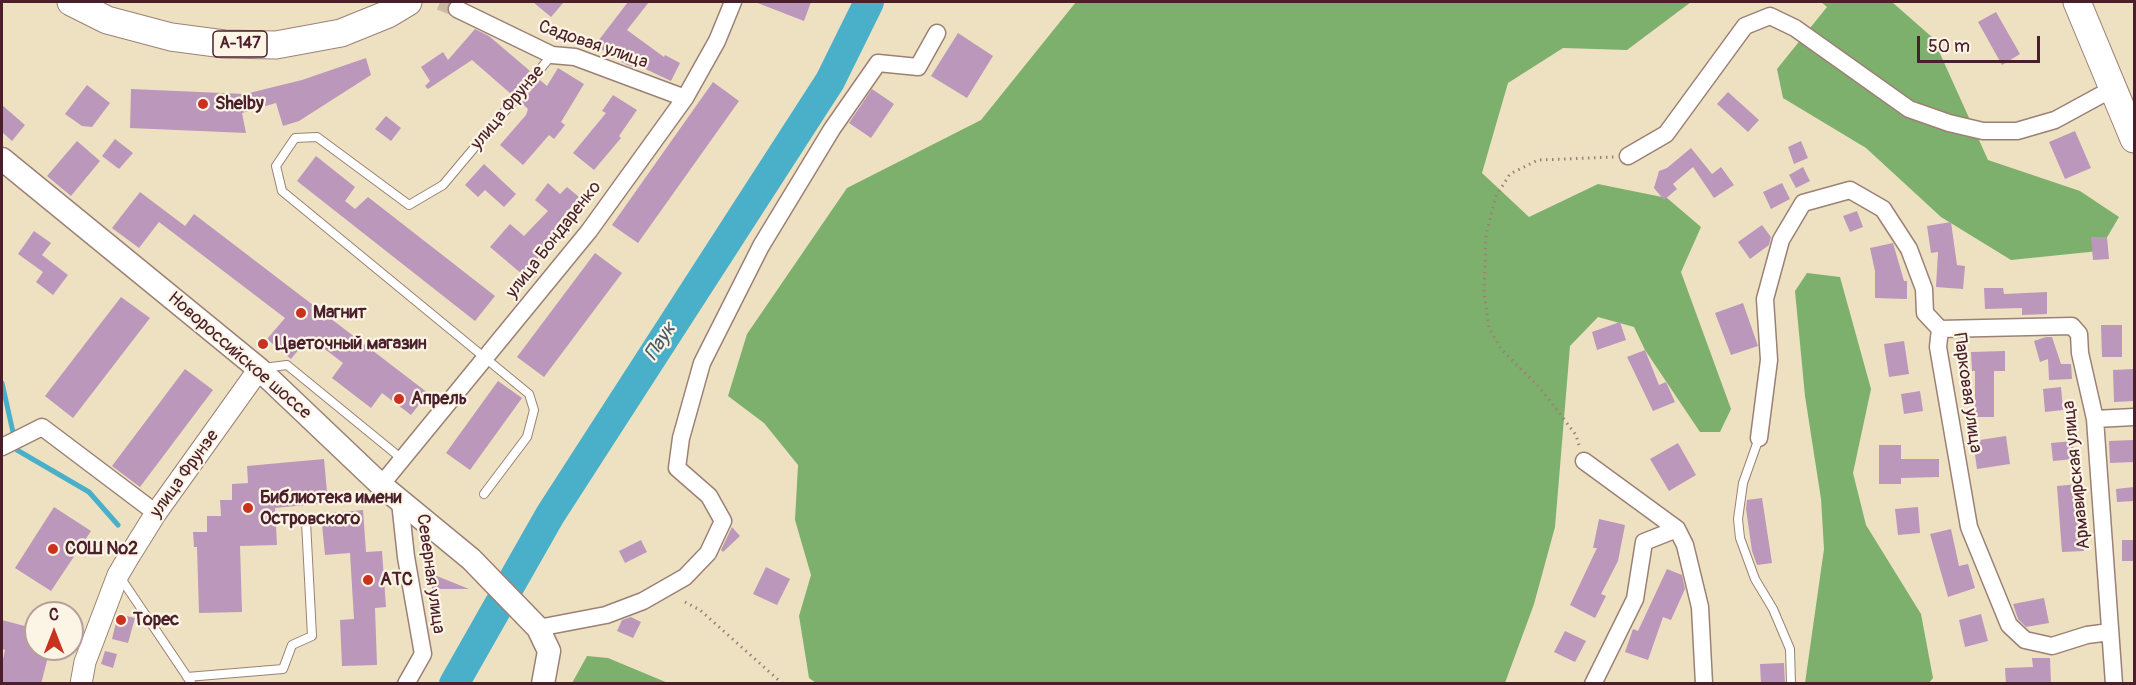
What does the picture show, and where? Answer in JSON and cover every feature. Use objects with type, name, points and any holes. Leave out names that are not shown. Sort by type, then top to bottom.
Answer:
[{"type":"highway","name":"А-147","points":[[71,2],[107,20],[171,37],[224,44],[276,45],[341,33],[388,14],[408,2]]},
{"type":"highway","points":[[2077,2],[2134,139]]},
{"type":"main road","name":"Новороссийское шоссе","points":[[2,159],[260,369],[381,485],[471,560],[538,628]]},
{"type":"main road","points":[[538,628],[549,651],[543,684]]},
{"type":"street","name":"улица Бондаренко","points":[[381,485],[589,231],[685,98],[717,41],[733,2]]},
{"type":"street","name":"Садовая улица","points":[[457,9],[552,56],[575,57],[685,98]]},
{"type":"street","points":[[1628,156],[1666,134],[1745,26],[1770,16],[1795,28],[1910,109],[1983,131],[2017,131],[2055,120],[2112,89]]},
{"type":"street","points":[[538,628],[606,615],[643,601],[685,577],[708,553],[723,521],[709,496],[677,468],[681,438],[702,363],[762,246],[832,129],[878,63],[918,67],[937,33]]},
{"type":"street","name":"Парковая улица","points":[[1759,438],[1769,360],[1765,299],[1781,240],[1803,202],[1850,190],[1883,209],[1909,249],[1924,289],[1925,313],[1940,329],[1938,347],[1969,527],[2009,625],[2025,640],[2052,646],[2087,635],[2110,632]]},
{"type":"street","name":"Армавирская улица","points":[[1940,329],[2072,326],[2079,334],[2080,353],[2095,419],[2114,684]]},
{"type":"street","name":"улица Фрунзе","points":[[81,684],[85,662],[118,575],[156,513],[260,369]]},
{"type":"street","points":[[2095,419],[2134,417]]},
{"type":"street","points":[[2,447],[42,427],[156,513]]},
{"type":"street","points":[[1584,461],[1677,529],[1685,545],[1700,607],[1704,684]]},
{"type":"street","name":"Северная улица","points":[[400,502],[406,557],[423,654],[406,684]]},
{"type":"street","points":[[1593,684],[1635,599],[1644,542],[1677,529]]},
{"type":"lane","name":"улица Фрунзе","points":[[485,358],[282,191],[276,166],[295,138],[317,137],[409,205],[443,185],[552,56]]},
{"type":"lane","points":[[484,494],[527,437],[534,410],[529,394],[485,358]]},
{"type":"lane","points":[[260,369],[287,365],[402,459]]},
{"type":"lane","points":[[1759,438],[1743,483],[1738,519],[1740,538],[1755,579],[1773,609],[1790,649],[1791,684]]},
{"type":"lane","points":[[118,575],[189,680],[283,669],[292,645],[312,636],[306,522]]},
{"type":"path","points":[[1584,461],[1575,435],[1540,388],[1502,349],[1489,328],[1484,292],[1486,235],[1496,196],[1510,174],[1538,160],[1628,156]]},
{"type":"path","points":[[685,602],[700,610],[783,684]]},
{"type":"green space","points":[[1076,2],[1691,2],[1627,50],[1563,48],[1508,83],[1482,173],[1529,217],[1598,184],[1667,198],[1701,227],[1681,272],[1731,409],[1720,432],[1700,432],[1645,350],[1634,327],[1598,317],[1570,346],[1555,527],[1534,604],[1505,683],[816,683],[809,678],[799,616],[811,575],[795,520],[798,465],[764,423],[728,396],[747,334],[847,188],[981,120]]},
{"type":"green space","points":[[1821,2],[1892,2],[1933,38],[1988,160],[2080,191],[2119,217],[2099,251],[2011,260],[1941,217],[1866,148],[1783,98],[1777,69],[1827,7]]},
{"type":"green space","points":[[1807,273],[1840,277],[1871,389],[1853,473],[1866,525],[1921,614],[1933,678],[1929,683],[1805,683],[1824,549],[1821,499],[1805,396],[1795,291]]},
{"type":"green space","points":[[587,656],[608,658],[668,683],[572,683]]},
{"type":"building","points":[[533,2],[564,2],[551,17]]},
{"type":"building","points":[[628,2],[649,2],[627,30],[664,57],[665,55],[680,63],[671,81],[637,65],[635,68],[625,64],[595,45]]},
{"type":"building","points":[[755,2],[811,2],[804,21]]},
{"type":"building","points":[[1996,12],[2020,54],[2002,65],[1978,22]]},
{"type":"building","points":[[475,29],[489,36],[530,71],[511,94],[472,60],[428,89],[425,86],[430,81],[421,67],[443,52],[448,60]]},
{"type":"building","points":[[958,33],[993,56],[967,98],[931,76]]},
{"type":"building","points":[[366,58],[371,75],[299,121],[283,126],[276,103],[242,113],[246,133],[130,128],[131,89],[245,94],[302,80]]},
{"type":"building","points":[[558,68],[584,84],[561,122],[565,125],[554,139],[549,135],[523,165],[500,145],[526,115],[528,109],[521,102],[540,80],[547,86]]},
{"type":"building","points":[[713,82],[739,101],[638,243],[612,225]]},
{"type":"building","points":[[87,85],[110,103],[92,127],[82,126],[65,114]]},
{"type":"building","points":[[872,89],[894,104],[871,138],[849,123]]},
{"type":"building","points":[[1728,92],[1759,120],[1748,132],[1717,104]]},
{"type":"building","points":[[613,95],[637,110],[619,136],[621,138],[594,170],[573,153],[606,113],[602,111]]},
{"type":"building","points":[[2,105],[25,125],[12,141],[2,132]]},
{"type":"building","points":[[386,116],[401,128],[391,141],[375,129]]},
{"type":"building","points":[[2075,131],[2091,168],[2065,179],[2049,142]]},
{"type":"building","points":[[115,139],[133,153],[119,169],[102,156]]},
{"type":"building","points":[[77,141],[100,161],[71,196],[47,176]]},
{"type":"building","points":[[1801,141],[1808,158],[1794,164],[1788,147]]},
{"type":"building","points":[[1691,148],[1712,174],[1721,167],[1734,185],[1714,198],[1693,167],[1673,184],[1677,189],[1664,200],[1654,188],[1659,171],[1667,168]]},
{"type":"building","points":[[316,156],[355,187],[345,201],[355,209],[368,197],[495,296],[475,321],[297,181]]},
{"type":"building","points":[[484,164],[516,194],[504,207],[485,190],[478,197],[465,185]]},
{"type":"building","points":[[1803,167],[1810,181],[1796,188],[1789,175]]},
{"type":"building","points":[[548,183],[560,194],[567,187],[579,197],[557,224],[563,230],[523,275],[490,247],[510,224],[524,236],[548,211],[535,200]]},
{"type":"building","points":[[1782,183],[1790,199],[1771,209],[1763,192]]},
{"type":"building","points":[[140,192],[185,226],[194,214],[428,393],[411,415],[382,393],[371,408],[332,378],[343,363],[309,337],[291,359],[267,339],[285,318],[159,222],[139,248],[112,228]]},
{"type":"building","points":[[1857,211],[1863,227],[1850,232],[1843,216]]},
{"type":"building","points":[[1951,222],[1957,265],[1965,266],[1963,289],[1936,287],[1938,252],[1931,253],[1927,226]]},
{"type":"building","points":[[1762,225],[1771,237],[1769,245],[1750,259],[1738,242]]},
{"type":"building","points":[[34,231],[51,243],[42,255],[68,275],[53,295],[36,282],[43,272],[18,254]]},
{"type":"building","points":[[2091,237],[2107,237],[2109,259],[2093,260]]},
{"type":"building","points":[[1893,243],[1904,281],[1907,281],[1907,299],[1875,298],[1875,271],[1870,248]]},
{"type":"building","points":[[595,253],[622,273],[544,377],[517,357]]},
{"type":"building","points":[[1984,288],[2003,288],[2004,294],[2047,292],[2047,314],[2022,315],[2022,308],[1985,309]]},
{"type":"building","points":[[121,297],[150,318],[73,418],[45,396]]},
{"type":"building","points":[[1743,303],[1758,346],[1731,355],[1715,313]]},
{"type":"building","points":[[1620,322],[1626,340],[1597,350],[1592,332]]},
{"type":"building","points":[[2101,325],[2122,325],[2122,357],[2102,357]]},
{"type":"building","points":[[2052,337],[2061,364],[2071,364],[2072,379],[2049,380],[2048,359],[2040,362],[2034,341]]},
{"type":"building","points":[[1904,341],[1909,374],[1889,377],[1884,344]]},
{"type":"building","points":[[1645,350],[1659,385],[1666,382],[1675,402],[1653,411],[1627,357]]},
{"type":"building","points":[[2005,351],[2005,371],[1994,371],[1994,417],[1975,417],[1975,371],[1972,371],[1971,352]]},
{"type":"building","points":[[185,369],[213,390],[140,487],[112,466]]},
{"type":"building","points":[[2134,369],[2134,401],[2114,402],[2113,370]]},
{"type":"building","points":[[498,381],[522,398],[470,470],[446,453]]},
{"type":"building","points":[[2061,387],[2063,410],[2045,412],[2043,389]]},
{"type":"building","points":[[1920,391],[1923,411],[1904,414],[1901,394]]},
{"type":"building","points":[[2006,436],[2010,464],[1977,469],[1973,441]]},
{"type":"building","points":[[2133,440],[2134,462],[2110,463],[2109,441]]},
{"type":"building","points":[[2073,441],[2074,459],[2053,461],[2051,443]]},
{"type":"building","points":[[1678,443],[1696,475],[1669,491],[1650,459]]},
{"type":"building","points":[[1879,445],[1901,445],[1901,459],[1939,459],[1939,477],[1901,478],[1901,484],[1879,484]]},
{"type":"building","points":[[324,459],[328,503],[275,508],[277,545],[240,546],[242,612],[199,613],[197,547],[194,547],[193,532],[207,532],[207,516],[221,516],[220,500],[232,500],[232,484],[248,483],[247,466]]},
{"type":"building","points":[[2079,484],[2084,551],[2062,552],[2057,486]]},
{"type":"building","points":[[2134,487],[2134,501],[2117,502],[2116,489]]},
{"type":"building","points":[[1762,498],[1772,563],[1757,565],[1752,551],[1746,509],[1747,500]]},
{"type":"building","name":"СОШ №2","points":[[54,507],[91,531],[51,591],[15,568]]},
{"type":"building","points":[[1918,507],[1920,533],[1898,535],[1895,509]]},
{"type":"building","points":[[363,510],[366,552],[382,551],[386,607],[375,608],[377,665],[342,666],[340,620],[354,619],[350,553],[325,555],[321,514]]},
{"type":"building","points":[[1599,519],[1625,525],[1618,561],[1601,594],[1606,596],[1595,618],[1570,605],[1597,548],[1593,548]]},
{"type":"building","points":[[732,527],[740,536],[723,552],[721,550]]},
{"type":"building","points":[[1951,529],[1959,566],[1968,564],[1975,588],[1948,597],[1930,534]]},
{"type":"building","points":[[641,540],[647,552],[625,563],[619,551]]},
{"type":"building","points":[[2122,540],[2134,540],[2134,561],[2122,561]]},
{"type":"building","points":[[766,567],[790,579],[777,605],[753,594]]},
{"type":"building","points":[[1667,569],[1682,575],[1685,589],[1671,620],[1663,617],[1648,660],[1625,652],[1633,629],[1638,631]]},
{"type":"building","points":[[432,574],[469,589],[432,589]]},
{"type":"building","points":[[2044,598],[2049,623],[2026,627],[2018,619],[2013,604]]},
{"type":"building","points":[[118,614],[135,618],[128,643],[112,639]]},
{"type":"building","points":[[1981,614],[1988,641],[1965,647],[1959,620]]},
{"type":"building","points":[[631,617],[641,622],[633,638],[617,631],[622,620]]},
{"type":"building","points":[[2,620],[24,626],[24,661],[47,661],[41,684],[2,684],[5,650],[2,649]]},
{"type":"building","points":[[1565,631],[1586,641],[1575,662],[1554,652]]},
{"type":"building","points":[[105,651],[117,654],[113,668],[101,664]]},
{"type":"building","points":[[2032,658],[2050,658],[2051,684],[2006,684],[2005,668],[2033,667]]},
{"type":"building","points":[[1784,663],[1785,684],[1761,684],[1760,664]]},
{"type":"waterway","name":"Паук","points":[[454,684],[550,515],[830,81],[869,2]]},
{"type":"waterway","points":[[2,383],[17,450],[89,492],[118,525]]},
{"type":"tunnel","points":[[440,2],[457,9]]},
{"type":"place","name":"Shelby","points":[[203,104]]},
{"type":"place","name":"Магнит","points":[[301,313]]},
{"type":"place","name":"Цветочный магазин","points":[[263,344]]},
{"type":"place","name":"Апрель","points":[[399,399]]},
{"type":"place","name":"Библиотека имени Островского","points":[[248,508]]},
{"type":"place","name":"СОШ №2","points":[[53,549]]},
{"type":"place","name":"АТС","points":[[368,580]]},
{"type":"place","name":"Торес","points":[[121,620]]}]
